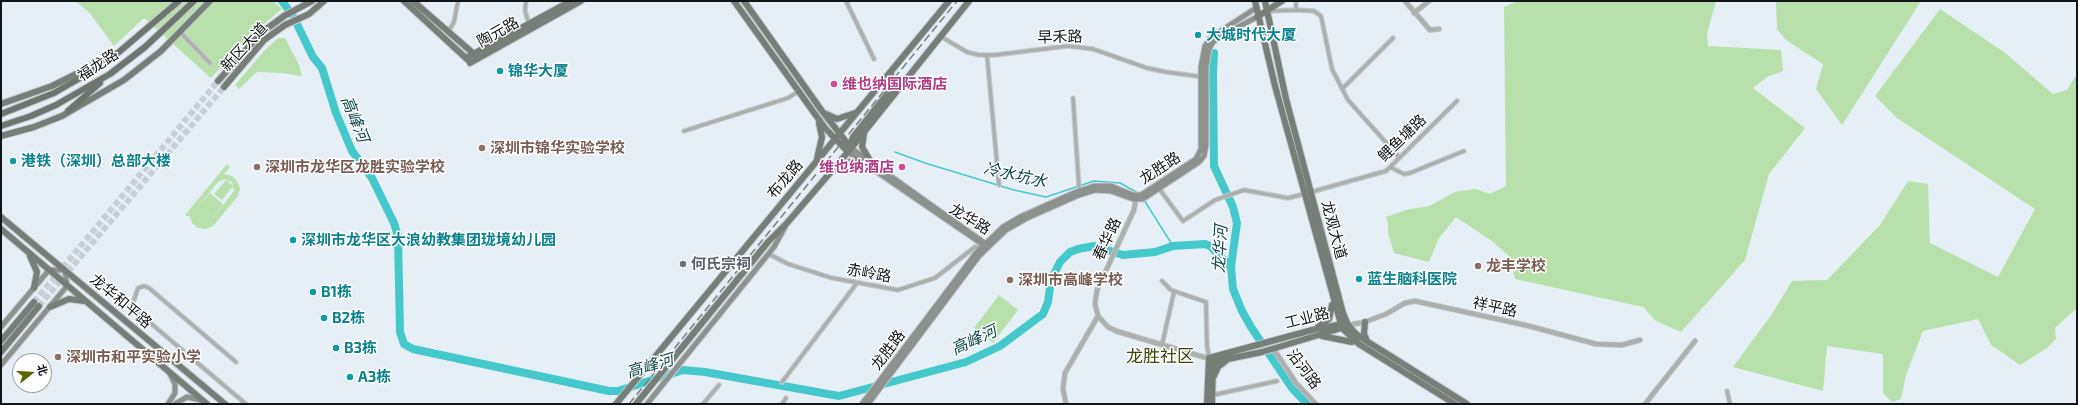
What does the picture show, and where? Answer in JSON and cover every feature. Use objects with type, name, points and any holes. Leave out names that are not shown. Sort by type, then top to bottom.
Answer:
[{"type":"highway","name":"福龙路","points":[[1,114],[35,101],[65,87],[119,52],[179,1]]},
{"type":"highway","name":"福龙路","points":[[1,126],[31,116],[56,105],[110,74],[145,47],[194,1]]},
{"type":"highway","points":[[68,111],[110,74]]},
{"type":"main road","points":[[1,136],[42,124],[124,80],[160,51],[210,1]]},
{"type":"main road","name":"新区大道","points":[[218,81],[253,41],[284,16],[312,1]]},
{"type":"main road","name":"新区大道","points":[[224,87],[258,47],[271,35],[289,23],[314,11],[324,1]]},
{"type":"main road","points":[[404,1],[468,60],[474,54],[412,1]]},
{"type":"main road","name":"陶元路","points":[[474,54],[571,1]]},
{"type":"main road","name":"陶元路","points":[[468,60],[581,1]]},
{"type":"main road","name":"龙华路","points":[[734,1],[835,140],[871,162],[985,245]]},
{"type":"main road","name":"龙华路","points":[[744,1],[849,149],[859,160],[985,245]]},
{"type":"main road","name":"布龙路","points":[[616,404],[949,1]]},
{"type":"main road","name":"布龙路","points":[[636,404],[768,242],[787,223],[865,130],[969,1]]},
{"type":"main road","name":"龙观大道","points":[[1255,1],[1257,17],[1348,325]]},
{"type":"main road","points":[[1256,8],[1266,1]]},
{"type":"main road","name":"龙观大道","points":[[1266,1],[1286,99],[1340,326]]},
{"type":"main road","points":[[1257,17],[1282,1]]},
{"type":"main road","name":"龙胜路","points":[[862,404],[985,245],[1016,224],[1084,193],[1106,190],[1137,198],[1145,196],[1196,165],[1204,156],[1206,145],[1203,52],[1208,40],[1256,8]]},
{"type":"main road","name":"龙胜路","points":[[1204,77],[1206,58],[1212,43],[1221,36],[1257,17]]},
{"type":"main road","points":[[1,104],[52,86],[119,52]]},
{"type":"main road","points":[[849,149],[852,138],[890,90],[892,84],[891,72]]},
{"type":"main road","points":[[892,84],[903,82]]},
{"type":"main road","points":[[823,112],[837,119],[858,111]]},
{"type":"main road","points":[[816,163],[822,137],[817,116]]},
{"type":"main road","points":[[865,130],[862,147],[871,162]]},
{"type":"main road","points":[[831,171],[852,161],[859,160]]},
{"type":"main road","name":"龙华和平路","points":[[1,217],[225,404]]},
{"type":"main road","points":[[647,404],[769,254],[787,223]]},
{"type":"main road","name":"龙华和平路","points":[[1,229],[206,403]]},
{"type":"main road","name":"龙胜路","points":[[868,404],[985,245]]},
{"type":"main road","points":[[28,253],[37,272],[34,288]]},
{"type":"main road","points":[[1,327],[49,270],[65,270],[67,286],[1,365]]},
{"type":"main road","points":[[1316,329],[1327,321],[1330,316],[1332,297]]},
{"type":"main road","points":[[50,307],[69,299],[82,300],[89,304]]},
{"type":"main road","points":[[1,341],[37,304],[1,352]]},
{"type":"main road","points":[[1365,322],[1364,334],[1368,342]]},
{"type":"main road","points":[[1348,325],[1356,334],[1368,342],[1467,404]]},
{"type":"main road","name":"工业路","points":[[1211,360],[1316,329],[1348,325]]},
{"type":"main road","points":[[1340,326],[1359,344],[1455,404]]},
{"type":"main road","name":"工业路","points":[[1211,360],[1262,352],[1319,336],[1340,326]]},
{"type":"main road","points":[[1319,336],[1334,337],[1359,344]]},
{"type":"main road","points":[[1213,382],[1218,367],[1231,358]]},
{"type":"main road","points":[[1211,360],[1213,382],[1212,404]]},
{"type":"main road","points":[[1207,404],[1211,360]]},
{"type":"main road","points":[[168,371],[175,388],[175,393],[168,404]]},
{"type":"main road","points":[[175,404],[187,397],[192,397],[206,403]]},
{"type":"street","points":[[448,32],[454,22],[458,1]]},
{"type":"street","points":[[526,1],[525,11],[529,24]]},
{"type":"street","points":[[846,1],[874,59]]},
{"type":"street","points":[[1296,1],[1296,10]]},
{"type":"street","points":[[1405,1],[1430,30],[1439,29]]},
{"type":"street","points":[[1414,13],[1429,1]]},
{"type":"street","points":[[1267,11],[1314,11],[1321,16],[1332,69],[1342,89],[1355,110],[1399,157]]},
{"type":"street","points":[[180,32],[210,63]]},
{"type":"street","name":"早禾路","points":[[940,36],[967,52],[987,55],[1068,46],[1093,49],[1160,71],[1204,77]]},
{"type":"street","points":[[1342,89],[1393,38]]},
{"type":"street","points":[[987,55],[999,185]]},
{"type":"street","points":[[684,131],[790,97],[799,91]]},
{"type":"street","points":[[1073,98],[1079,185]]},
{"type":"street","name":"鲤鱼塘路","points":[[1158,187],[1183,221],[1212,202],[1246,189],[1288,198],[1379,174],[1390,167],[1457,101]]},
{"type":"street","points":[[1390,167],[1404,174],[1410,173],[1464,151]]},
{"type":"street","name":"春华路","points":[[1098,316],[1095,298],[1114,250],[1134,210],[1137,198]]},
{"type":"street","name":"赤岭路","points":[[769,254],[788,264],[832,278],[898,290],[935,278],[975,247],[985,245]]},
{"type":"street","points":[[1066,404],[1063,389],[1065,373],[1098,316],[1108,327],[1116,331],[1211,360],[1206,302],[1174,292],[1162,281]]},
{"type":"street","points":[[782,382],[857,283]]},
{"type":"street","points":[[236,362],[149,288],[144,286],[138,288],[133,303],[135,310],[246,404]]},
{"type":"street","points":[[1162,345],[1174,292]]},
{"type":"street","name":"祥平路","points":[[1348,325],[1365,322],[1386,314],[1404,303],[1415,301],[1528,326],[1596,344],[1622,345],[1640,340]]},
{"type":"street","points":[[1645,404],[1695,341]]},
{"type":"street","name":"沿河路","points":[[1272,349],[1296,383],[1316,404]]},
{"type":"street","points":[[1213,395],[1277,380]]},
{"type":"street","points":[[703,404],[719,385]]},
{"type":"street","points":[[1727,391],[1730,404]]},
{"type":"street","points":[[782,404],[786,398]]},
{"type":"green space","points":[[75,1],[273,1],[282,9],[246,39],[211,78],[144,18],[114,46],[89,12]]},
{"type":"green space","points":[[1518,1],[1716,1],[1707,34],[1708,46],[1781,50],[1783,71],[1767,77],[1753,88],[1805,128],[1769,174],[1745,260],[1681,332],[1656,321],[1643,307],[1515,279],[1510,257],[1492,241],[1456,217],[1439,238],[1429,262],[1394,253],[1388,233],[1386,217],[1406,210],[1429,206],[1455,192],[1475,189],[1490,194],[1506,186],[1504,7]]},
{"type":"green space","points":[[1776,1],[1921,1],[1842,125],[1816,89],[1823,64],[1786,40],[1777,29]]},
{"type":"green space","points":[[1940,9],[2004,52],[2053,94],[2067,90],[2077,74],[2077,308],[2055,328],[2056,339],[2047,348],[2020,365],[1991,345],[1978,319],[1923,331],[1906,375],[1901,399],[1892,402],[1883,393],[1883,354],[1827,346],[1823,391],[1733,367],[1772,314],[1792,281],[1827,280],[1880,225],[1908,181],[1928,184],[1930,243],[1998,277],[2035,209],[1897,118],[1875,96]]},
{"type":"green space","points":[[278,38],[285,38],[299,65],[302,76],[282,73],[257,72],[239,89],[235,85],[264,51]]},
{"type":"green space","points":[[227,164],[230,167],[224,174],[232,176],[237,181],[240,188],[238,196],[213,226],[206,229],[198,228],[192,223],[190,217],[185,215]],"holes":[[[225,179],[232,182],[234,191],[209,223],[223,204],[210,193],[194,212],[218,182]]]},
{"type":"green space","points":[[226,180],[233,186],[222,200],[214,194]]},
{"type":"green space","points":[[999,295],[1018,310],[993,343],[974,328]]},
{"type":"waterway","name":"高峰河","points":[[282,1],[293,16],[313,57],[322,68],[336,113],[352,151],[372,178],[394,223],[398,236],[400,332],[404,344],[413,349],[609,391],[618,391],[683,370],[705,372],[839,396],[966,362],[1000,346],[1043,314],[1048,302],[1051,280],[1060,262],[1070,252],[1078,249],[1094,246],[1123,255],[1155,252],[1173,246],[1205,244],[1210,246],[1231,267]]},
{"type":"waterway","name":"龙华河","points":[[1214,53],[1214,166],[1233,207],[1237,223],[1231,267],[1233,289],[1242,311],[1251,327],[1292,388],[1307,404]]},
{"type":"waterway","name":"冷水坑水","points":[[895,152],[925,163],[1014,190],[1046,197],[1094,181],[1120,183],[1138,193]]},
{"type":"waterway","name":"冷水坑水","points":[[1144,200],[1173,246]]},
{"type":"tunnel","points":[[34,302],[218,81]]},
{"type":"tunnel","points":[[39,306],[224,87]]},
{"type":"railway","points":[[629,404],[957,1]]},
{"type":"place","name":"大城时代大厦","points":[[1198,35]]},
{"type":"place","name":"锦华大厦","points":[[500,71]]},
{"type":"place","name":"维也纳国际酒店","points":[[834,84]]},
{"type":"place","name":"深圳市锦华实验学校","points":[[482,148]]},
{"type":"place","name":"港铁（深圳）总部大楼","points":[[13,161]]},
{"type":"place","name":"深圳市龙华区龙胜实验学校","points":[[257,167]]},
{"type":"place","name":"维也纳酒店","points":[[902,167]]},
{"type":"place","name":"深圳市龙华区大浪幼教集团珑境幼儿园","points":[[293,240]]},
{"type":"place","name":"何氏宗祠","points":[[683,264]]},
{"type":"place","name":"龙丰学校","points":[[1478,266]]},
{"type":"place","name":"蓝生脑科医院","points":[[1359,279]]},
{"type":"place","name":"深圳市高峰学校","points":[[1010,280]]},
{"type":"place","name":"B1栋","points":[[313,292]]},
{"type":"place","name":"B2栋","points":[[324,318]]},
{"type":"place","name":"B3栋","points":[[336,348]]},
{"type":"place","name":"深圳市和平实验小学","points":[[58,357]]},
{"type":"place","name":"A3栋","points":[[350,377]]},
{"type":"district","name":"龙胜社区","points":[[1160,356]]}]
